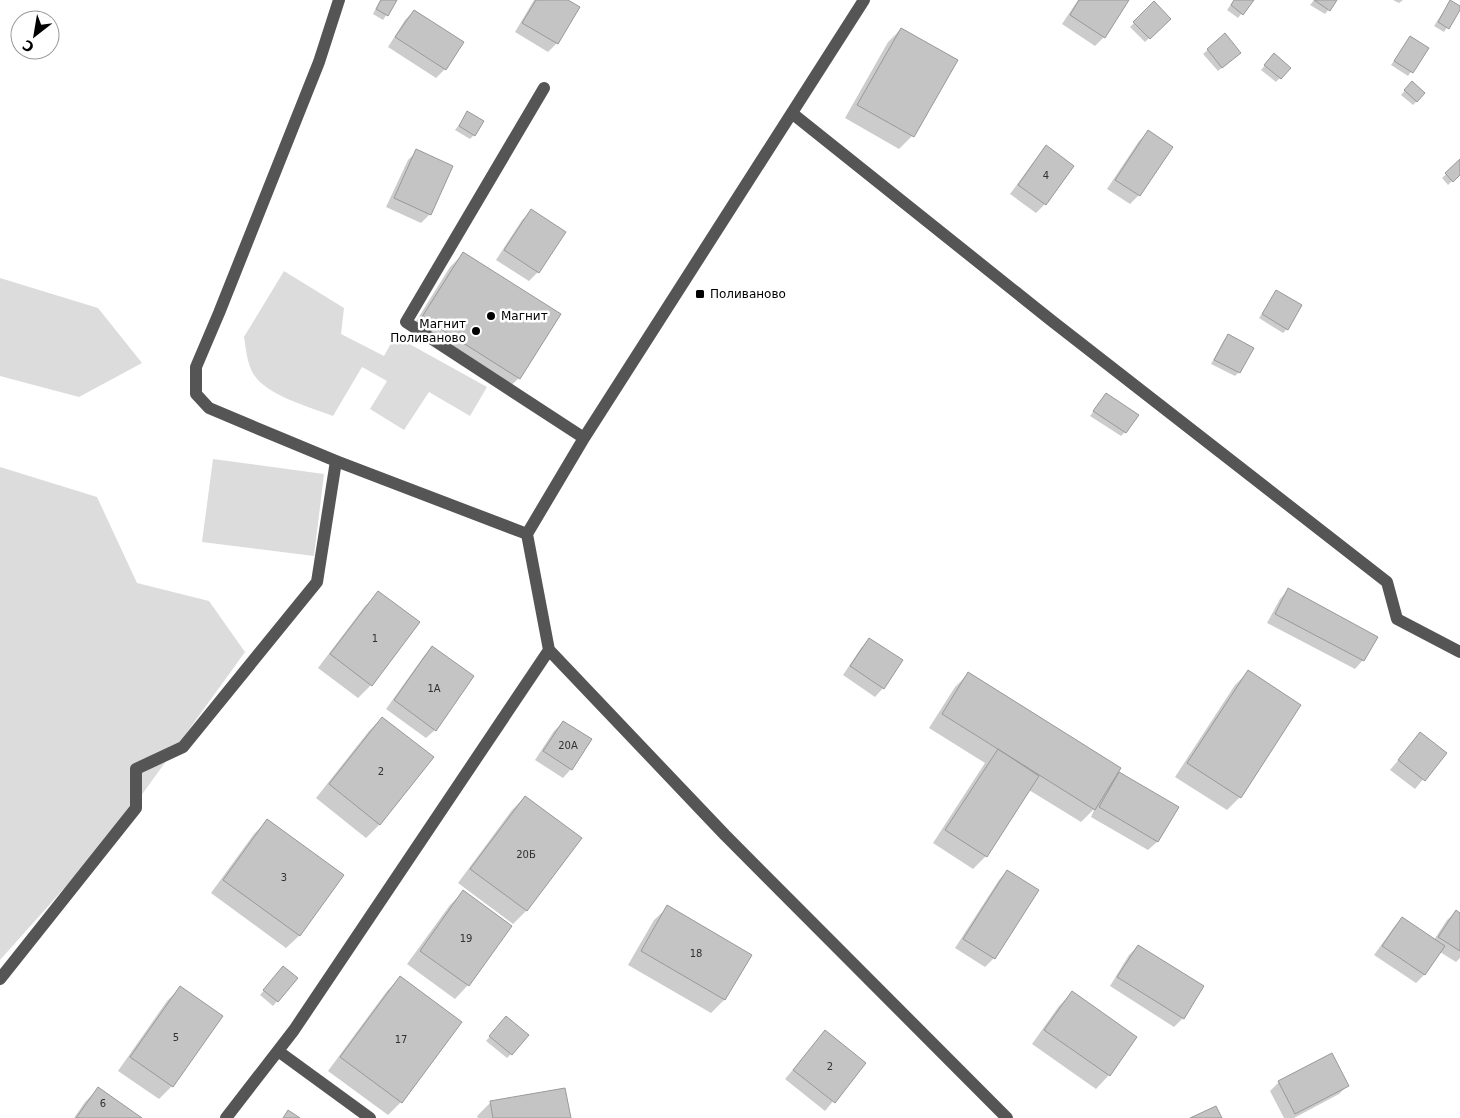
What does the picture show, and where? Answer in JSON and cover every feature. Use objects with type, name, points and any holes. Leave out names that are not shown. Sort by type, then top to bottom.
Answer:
[{"type":"street","points":[[339,0],[312,80],[220,313],[196,367],[196,394],[209,408],[336,461],[527,534]]},
{"type":"street","points":[[864,0],[793,114],[584,438],[527,534],[549,650],[725,835],[1008,1118]]},
{"type":"street","points":[[544,88],[406,322],[584,438]]},
{"type":"street","points":[[793,114],[1052,321],[1387,582],[1397,619],[1460,652]]},
{"type":"street","points":[[0,979],[136,808],[136,769],[183,747],[317,582],[336,461]]},
{"type":"street","points":[[226,1118],[299,1022],[549,650]]},
{"type":"street","points":[[278,1051],[370,1118]]},
{"type":"shaded area","points":[[284,271],[344,308],[341,334],[384,356],[395,336],[487,387],[470,416],[429,392],[404,430],[370,409],[387,381],[362,367],[333,416],[279,395],[260,382],[250,366],[244,337]]},
{"type":"shaded area","points":[[0,278],[98,308],[142,363],[79,397],[0,376]]},
{"type":"shaded area","points":[[213,459],[324,474],[314,556],[202,542]]},
{"type":"shaded area","points":[[0,467],[97,497],[137,583],[209,601],[245,652],[117,829],[0,960]]},
{"type":"building","points":[[381,0],[397,0],[388,16],[376,9]]},
{"type":"building","points":[[536,0],[568,0],[580,7],[558,44],[522,23]]},
{"type":"building","points":[[1079,0],[1129,0],[1105,38],[1070,15]]},
{"type":"building","points":[[1234,0],[1254,0],[1243,15],[1231,5]]},
{"type":"building","points":[[1314,0],[1337,0],[1330,11]]},
{"type":"building","points":[[1450,0],[1460,6],[1460,10],[1449,29],[1438,22]]},
{"type":"building","points":[[1154,1],[1171,19],[1150,39],[1133,22]]},
{"type":"building","points":[[414,10],[464,42],[446,70],[395,37]]},
{"type":"building","points":[[901,28],[958,60],[914,137],[857,105]]},
{"type":"building","points":[[1225,33],[1241,53],[1222,68],[1207,49]]},
{"type":"building","points":[[1410,36],[1429,48],[1413,73],[1394,61]]},
{"type":"building","points":[[1274,53],[1291,68],[1281,79],[1264,65]]},
{"type":"building","points":[[1412,81],[1425,93],[1417,102],[1404,90]]},
{"type":"building","points":[[467,111],[484,121],[475,136],[459,126]]},
{"type":"building","points":[[1148,130],[1173,147],[1140,196],[1115,180]]},
{"type":"building","points":[[1046,145],[1074,166],[1046,205],[1018,185]]},
{"type":"building","points":[[416,149],[453,166],[431,215],[394,198]]},
{"type":"building","points":[[1460,159],[1460,175],[1453,182],[1445,173]]},
{"type":"building","points":[[531,209],[566,232],[539,273],[504,250]]},
{"type":"building","name":"Магнит","points":[[463,252],[561,314],[520,379],[422,317]]},
{"type":"building","points":[[1276,290],[1302,305],[1288,330],[1262,314]]},
{"type":"building","points":[[1228,334],[1254,348],[1240,373],[1214,360]]},
{"type":"building","points":[[1106,393],[1139,415],[1126,433],[1093,411]]},
{"type":"building","points":[[1288,588],[1378,637],[1364,661],[1275,614]]},
{"type":"building","points":[[378,591],[420,622],[372,686],[330,654]]},
{"type":"building","points":[[869,638],[903,660],[884,689],[850,666]]},
{"type":"building","points":[[432,646],[474,676],[436,731],[394,700]]},
{"type":"building","points":[[1248,670],[1301,705],[1241,798],[1187,763]]},
{"type":"building","points":[[968,672],[1121,768],[1095,810],[942,714]]},
{"type":"building","points":[[382,717],[434,757],[380,825],[329,784]]},
{"type":"building","points":[[563,721],[592,739],[572,770],[543,751]]},
{"type":"building","points":[[1420,732],[1447,753],[1425,781],[1398,760]]},
{"type":"building","points":[[998,749],[1039,776],[987,857],[945,830]]},
{"type":"building","points":[[1119,772],[1179,807],[1158,842],[1099,807]]},
{"type":"building","points":[[525,796],[582,838],[527,911],[470,869]]},
{"type":"building","points":[[267,819],[344,875],[300,936],[223,880]]},
{"type":"building","points":[[1007,870],[1039,890],[995,959],[963,939]]},
{"type":"building","points":[[463,890],[512,926],[469,986],[420,951]]},
{"type":"building","points":[[667,905],[752,955],[725,1000],[641,951]]},
{"type":"building","points":[[1456,910],[1460,913],[1460,951],[1438,937]]},
{"type":"building","points":[[1402,917],[1445,946],[1425,975],[1382,946]]},
{"type":"building","points":[[1138,945],[1204,986],[1184,1019],[1117,977]]},
{"type":"building","points":[[283,966],[298,978],[278,1002],[263,990]]},
{"type":"building","points":[[400,976],[462,1022],[402,1103],[340,1057]]},
{"type":"building","points":[[180,986],[223,1016],[173,1087],[130,1057]]},
{"type":"building","points":[[1072,991],[1137,1037],[1110,1076],[1044,1030]]},
{"type":"building","points":[[506,1016],[529,1035],[512,1055],[489,1036]]},
{"type":"building","points":[[825,1030],[866,1063],[835,1103],[793,1070]]},
{"type":"building","points":[[1332,1053],[1349,1086],[1295,1114],[1278,1081]]},
{"type":"building","points":[[98,1087],[142,1118],[76,1118]]},
{"type":"building","points":[[565,1088],[571,1118],[493,1118],[490,1101]]},
{"type":"building","points":[[1216,1106],[1222,1118],[1190,1118]]},
{"type":"building","points":[[288,1110],[300,1118],[283,1118]]},
{"type":"place","name":"Поливаново","points":[[700,294]]},
{"type":"place","name":"Магнит","points":[[491,316]]},
{"type":"place","name":"Магнит Поливаново","points":[[476,331]]}]
